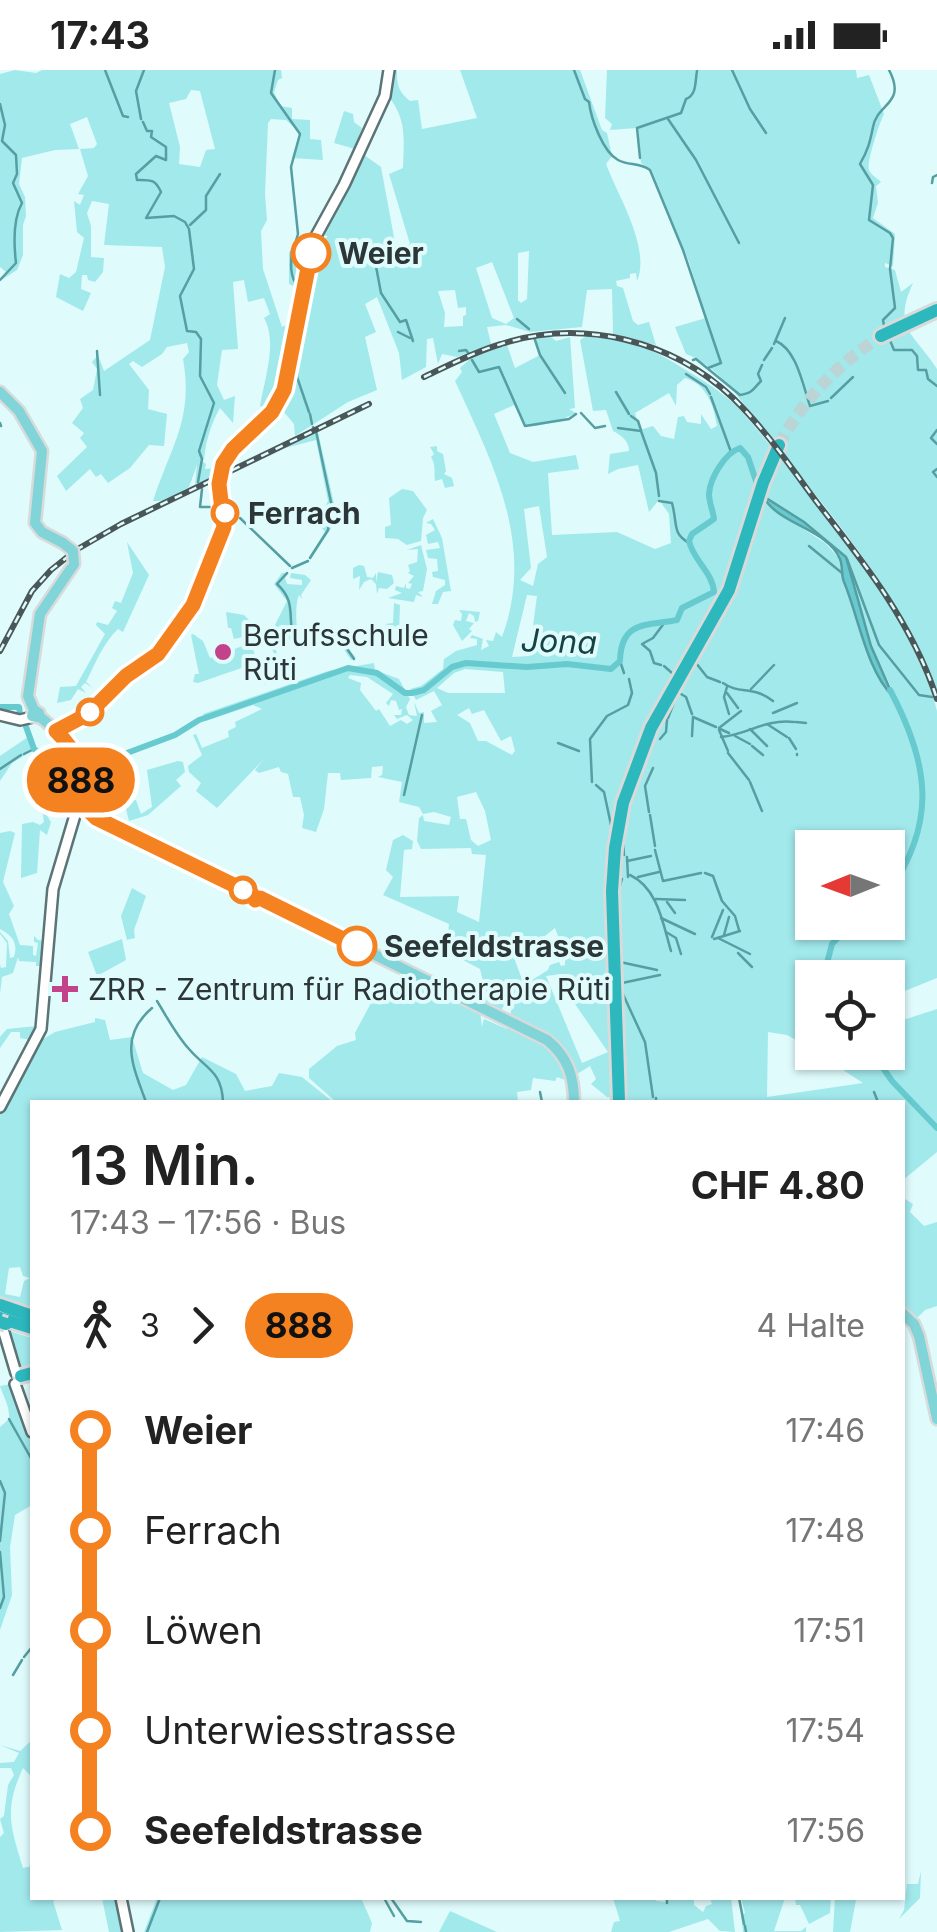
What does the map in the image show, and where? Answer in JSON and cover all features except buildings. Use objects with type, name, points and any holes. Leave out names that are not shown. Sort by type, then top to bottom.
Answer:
[{"type":"highway","points":[[885,334],[937,310]]},
{"type":"highway","points":[[618,1100],[612,892],[621,813],[650,728],[729,590],[764,479],[779,445]]},
{"type":"highway","points":[[0,1304],[30,1315]]},
{"type":"main road","points":[[56,731],[92,710],[126,676],[158,654],[196,600],[223,532],[225,515],[219,484],[223,464],[282,396],[316,236],[384,96],[389,70]]},
{"type":"main road","points":[[0,392],[18,409],[42,451],[35,523],[72,552],[72,568],[40,614],[29,692],[34,714],[74,750],[81,780],[81,802],[55,881],[40,1029],[1,1105]]},
{"type":"main road","points":[[0,715],[16,718],[34,714]]},
{"type":"main road","points":[[81,802],[103,822],[543,1038],[561,1053],[572,1076],[573,1100]]},
{"type":"main road","points":[[905,1316],[919,1336],[937,1419]]},
{"type":"main road","points":[[13,1326],[30,1420]]},
{"type":"main road","points":[[121,1900],[128,1932]]},
{"type":"shaded area","points":[[15,70],[281,70],[282,78],[274,92],[280,106],[292,108],[292,119],[310,120],[310,139],[321,140],[323,160],[292,158],[300,133],[286,120],[271,119],[268,123],[267,220],[261,231],[263,269],[282,327],[289,324],[288,311],[293,316],[287,330],[292,332],[278,393],[266,409],[260,406],[270,350],[264,318],[270,314],[264,298],[248,302],[244,280],[233,282],[238,349],[222,350],[217,385],[224,400],[235,396],[233,423],[220,408],[209,432],[201,460],[205,469],[218,468],[215,477],[195,484],[197,465],[189,487],[164,501],[153,501],[183,416],[183,359],[189,352],[187,343],[167,347],[142,367],[133,361],[129,364],[149,390],[148,409],[167,414],[164,446],[149,445],[130,468],[108,483],[90,469],[66,491],[57,476],[87,447],[80,438],[84,433],[72,423],[83,408],[80,399],[93,390],[97,369],[92,362],[98,355],[104,371],[150,340],[165,267],[162,247],[104,245],[109,204],[92,201],[87,213],[91,257],[104,258],[103,272],[95,282],[82,275],[81,289],[91,293],[83,311],[56,297],[60,274],[69,278],[76,272],[84,238],[77,232],[74,201],[80,205],[84,195],[78,194],[88,176],[80,149],[97,144],[87,117],[70,124],[79,149],[22,158],[19,184],[25,197],[26,216],[23,255],[17,270],[0,281],[6,272],[0,267],[0,74]],"holes":[[[191,90],[200,91],[215,149],[206,150],[200,167],[179,164],[180,147],[169,103],[186,99]]]},
{"type":"shaded area","points":[[389,70],[397,70],[403,94],[410,101],[418,100],[422,129],[477,118],[460,70],[580,70],[602,130],[607,133],[612,156],[606,164],[640,253],[637,281],[636,273],[630,274],[630,278],[616,281],[617,286],[623,288],[633,321],[638,325],[649,322],[656,345],[613,334],[612,289],[587,290],[582,327],[530,332],[506,325],[487,327],[491,344],[457,357],[442,354],[438,364],[433,338],[427,339],[426,367],[402,380],[399,353],[377,297],[365,304],[376,332],[365,337],[377,390],[348,402],[295,436],[294,424],[278,405],[319,235],[330,248],[325,239],[328,236],[321,235],[360,152],[381,167],[396,248],[410,244],[389,174],[403,168],[403,128],[386,93]],"holes":[[[529,251],[527,299],[521,303],[518,253]],[[492,262],[514,318],[506,324],[492,318],[476,268]],[[455,290],[458,308],[466,307],[463,326],[444,327],[445,313],[438,291]]]},
{"type":"shaded area","points":[[607,70],[856,70],[857,78],[869,75],[884,114],[869,166],[881,182],[876,186],[878,203],[873,218],[895,234],[893,266],[885,263],[885,267],[895,270],[901,292],[913,283],[905,321],[937,369],[937,691],[903,620],[860,553],[729,385],[686,354],[675,327],[706,318],[689,262],[651,169],[641,163],[637,128],[610,130],[612,124],[605,118]]},
{"type":"shaded area","points":[[344,111],[353,114],[354,122],[362,128],[355,149],[334,143]]},
{"type":"shaded area","points":[[296,248],[296,255],[304,258],[304,265],[296,263],[296,270],[303,274],[298,288],[289,284],[289,252]]},
{"type":"shaded area","points":[[588,335],[643,346],[736,405],[875,583],[906,632],[929,684],[937,711],[937,978],[905,991],[905,960],[795,960],[795,1039],[768,1032],[767,1097],[863,1083],[843,1070],[905,1070],[905,1019],[937,1009],[937,1152],[905,1178],[905,1100],[613,1100],[591,1084],[596,1079],[590,1066],[572,1077],[578,1100],[568,1100],[568,1081],[557,1077],[555,1081],[533,1078],[531,1090],[517,1092],[518,1100],[334,1100],[309,1078],[309,1069],[337,1046],[356,1040],[355,1033],[381,984],[414,999],[423,982],[480,1011],[482,1027],[484,1019],[507,1029],[512,1007],[503,1007],[499,1014],[484,1005],[486,993],[480,969],[446,951],[449,924],[383,895],[393,877],[386,870],[393,840],[403,835],[413,841],[412,849],[404,850],[400,897],[459,896],[457,912],[479,922],[486,855],[472,854],[471,848],[421,849],[417,841],[419,818],[423,815],[424,821],[449,825],[451,817],[434,812],[423,814],[419,807],[399,802],[402,782],[378,777],[383,766],[372,767],[371,778],[341,780],[340,773],[328,773],[324,809],[316,832],[302,828],[300,797],[293,797],[288,774],[279,767],[259,773],[255,770],[264,759],[217,808],[196,791],[201,783],[188,766],[202,755],[193,735],[196,734],[202,748],[229,737],[228,731],[236,727],[235,722],[262,709],[253,705],[206,721],[203,714],[328,671],[374,663],[375,670],[399,679],[410,699],[406,707],[409,715],[417,716],[414,702],[419,713],[424,712],[424,723],[437,722],[431,711],[442,705],[434,691],[416,700],[410,689],[421,686],[443,669],[444,659],[456,651],[477,645],[477,639],[470,638],[472,635],[483,639],[481,650],[489,646],[486,640],[493,641],[496,632],[502,637],[511,603],[512,537],[496,474],[455,381],[462,372],[460,368],[472,357],[507,345],[515,368],[540,355],[535,338],[550,336],[556,341],[570,337],[575,408],[569,409],[576,413],[532,426],[524,423],[514,405],[494,414],[510,453],[533,462],[576,455],[579,469],[548,473],[552,535],[617,532],[655,549],[671,543],[669,514],[659,500],[649,512],[638,465],[608,474],[610,454],[629,451],[629,447],[613,431],[606,410],[593,411],[580,340]],"holes":[[[685,378],[708,396],[717,426],[711,429],[701,414],[701,424],[678,417],[674,439],[661,436],[653,426],[640,430],[635,413],[669,393],[676,406],[677,385]],[[764,497],[804,522],[845,557],[871,646],[893,691],[889,692],[869,654],[842,578],[839,558],[825,543],[773,509]],[[539,506],[547,557],[538,564],[533,586],[520,580],[531,568],[524,509]],[[527,595],[537,596],[529,656],[512,657]],[[465,669],[503,672],[505,693],[448,693],[437,688]],[[367,677],[393,694],[386,703],[389,706],[391,700],[396,701],[402,709],[401,715],[394,715],[397,719],[407,715],[413,720],[407,724],[401,720],[390,726],[360,690],[361,683],[348,678]],[[469,708],[472,714],[484,710],[501,741],[511,736],[515,751],[512,755],[486,741],[478,741],[470,723],[457,715]],[[476,792],[491,840],[478,846],[471,840],[466,819],[460,819],[457,797]],[[555,928],[565,965],[550,965],[524,985],[512,952],[516,947],[536,943]],[[562,974],[575,1004],[608,1052],[582,1063],[546,976]]]},
{"type":"shaded area","points":[[318,432],[335,508],[332,527],[311,559],[325,532],[306,506],[324,509],[328,501],[316,440],[285,448]]},
{"type":"shaded area","points":[[437,446],[443,454],[444,474],[452,478],[454,486],[445,488],[442,479],[435,481],[430,447]]},
{"type":"shaded area","points":[[402,489],[413,491],[427,510],[421,541],[407,545],[385,538],[385,527],[391,525],[389,498]]},
{"type":"shaded area","points":[[763,496],[804,522],[846,557],[871,646],[893,696],[876,673],[834,549],[780,514]]},
{"type":"shaded area","points":[[433,519],[442,538],[451,591],[443,592],[438,604],[432,604],[445,580],[433,577],[432,572],[438,571],[437,559],[428,558],[426,550],[440,548],[438,542],[428,544],[426,535],[435,530],[426,523]]},
{"type":"shaded area","points":[[127,542],[149,575],[123,632],[118,629],[96,661],[86,682],[93,688],[85,683],[81,687],[86,693],[78,689],[71,700],[57,703],[60,687],[76,686],[105,634],[97,622],[108,625],[117,611],[112,608],[115,601],[121,603],[133,573]]},
{"type":"shaded area","points":[[421,545],[427,569],[423,591],[418,592],[423,597],[416,595],[414,602],[388,598],[402,593],[395,590],[396,586],[404,588],[406,583],[410,589],[412,584],[408,583],[414,576],[408,573],[408,565],[417,562],[418,549],[407,550]]},
{"type":"shaded area","points":[[364,566],[367,577],[373,578],[376,573],[376,582],[378,572],[392,575],[394,583],[387,589],[379,588],[377,594],[371,579],[359,590],[360,576],[353,579],[353,568]]},
{"type":"shaded area","points":[[282,573],[289,573],[285,578],[287,584],[302,585],[302,580],[290,578],[291,573],[311,580],[297,604],[301,639],[342,640],[356,658],[351,660],[341,645],[300,648],[289,639],[274,644],[286,682],[282,683],[285,681],[270,644],[253,649],[266,688],[256,663],[193,682],[195,674],[199,674],[191,635],[203,641],[210,658],[248,644],[243,637],[234,639],[226,612],[244,615],[251,622],[252,639],[277,639],[275,625],[287,601],[274,584]]},
{"type":"shaded area","points":[[394,603],[400,605],[399,634],[406,635],[409,630],[408,638],[424,644],[394,645],[397,628],[385,624],[393,623]]},
{"type":"shaded area","points":[[459,610],[480,612],[475,622],[469,613],[466,621],[474,623],[469,629],[472,631],[462,641],[453,625],[455,620],[461,621]]},
{"type":"shaded area","points":[[28,737],[35,749],[12,763],[0,781],[0,756]]},
{"type":"shaded area","points":[[183,762],[185,772],[176,780],[181,786],[148,815],[129,821],[124,801],[136,800],[141,814],[152,807],[147,770]]},
{"type":"shaded area","points":[[37,800],[48,810],[51,822],[47,835],[40,830],[37,873],[21,878],[22,824],[44,822],[42,809],[34,804]]},
{"type":"shaded area","points":[[0,833],[15,833],[3,882],[14,906],[9,914],[20,945],[33,946],[33,955],[36,956],[38,943],[34,936],[49,941],[36,1041],[20,1038],[20,1032],[11,1032],[0,1048],[0,1037],[7,1029],[37,1026],[42,966],[19,961],[18,957],[13,973],[2,977],[0,994],[0,964],[1,968],[6,967],[7,943],[0,932],[8,941],[10,958],[15,952],[13,940],[0,929]]},
{"type":"shaded area","points":[[132,888],[146,896],[135,938],[127,940],[121,916]]},
{"type":"shaded area","points":[[122,939],[126,960],[97,976],[88,952]]},
{"type":"shaded area","points":[[95,1018],[105,1020],[110,1040],[132,1037],[143,1073],[173,1090],[186,1085],[202,1057],[236,1074],[245,1091],[272,1086],[279,1073],[302,1077],[331,1100],[30,1100],[30,1278],[30,1324],[0,1315],[0,1112],[38,1042],[55,1032],[95,1022]],"holes":[[[20,1267],[23,1276],[30,1278],[24,1281],[20,1297],[5,1294],[9,1268]]]},
{"type":"shaded area","points":[[905,1199],[913,1204],[910,1212],[924,1226],[937,1222],[937,1306],[916,1319],[905,1311]]},
{"type":"shaded area","points":[[9,1331],[30,1337],[30,1370],[20,1368]]},
{"type":"shaded area","points":[[14,1385],[30,1430],[30,1506],[15,1515],[10,1547],[12,1595],[0,1630],[0,1427],[9,1414],[0,1386]]},
{"type":"shaded area","points":[[30,1742],[30,1775],[23,1768],[13,1795],[12,1829],[23,1868],[30,1866],[30,1900],[55,1900],[62,1930],[0,1932],[0,1837],[4,1833],[0,1819],[14,1775],[11,1768],[0,1768],[0,1763],[14,1762],[19,1753],[0,1745],[20,1751]]},
{"type":"shaded area","points":[[921,1871],[920,1898],[899,1919],[907,1884],[918,1884]]},
{"type":"shaded area","points":[[102,1900],[124,1900],[131,1932],[109,1932]]},
{"type":"shaded area","points":[[156,1900],[362,1900],[372,1923],[370,1932],[144,1932]]},
{"type":"shaded area","points":[[614,1900],[694,1900],[703,1912],[712,1904],[711,1900],[731,1900],[735,1932],[720,1931],[708,1919],[669,1932],[611,1932],[614,1922],[620,1921]]},
{"type":"shaded area","points":[[742,1900],[784,1900],[774,1931],[801,1931],[806,1927],[806,1932],[743,1932],[741,1915],[745,1913]]},
{"type":"shaded area","points":[[795,1900],[831,1900],[830,1913],[809,1924],[800,1905]]},
{"type":"shaded area","points":[[835,1900],[856,1900],[850,1932],[833,1932]]},
{"type":"shaded area","points":[[450,1911],[497,1932],[439,1932]]},
{"type":"waterway","points":[[105,70],[123,116],[128,117]]},
{"type":"waterway","points":[[141,119],[136,91],[144,70]]},
{"type":"waterway","points":[[275,70],[271,93],[300,134],[291,167],[298,234],[295,244]]},
{"type":"waterway","points":[[574,70],[607,150],[618,160],[650,170],[683,250],[721,363],[708,368]]},
{"type":"waterway","points":[[732,70],[766,133]]},
{"type":"waterway","points":[[885,331],[883,320],[895,308],[890,269],[893,238],[869,220],[873,185],[860,164],[876,119],[893,97],[894,81],[889,70]]},
{"type":"waterway","points":[[640,158],[637,128],[681,113],[694,91],[697,71]]},
{"type":"waterway","points":[[0,104],[5,125],[2,141],[16,155],[17,174],[13,183],[22,203],[16,225],[16,263],[0,280]]},
{"type":"waterway","points":[[668,119],[696,160],[739,243]]},
{"type":"waterway","points":[[143,122],[147,131],[152,131],[151,137],[166,147],[166,160],[156,156],[136,174],[137,180],[152,181],[161,192],[146,218],[174,216],[189,229],[194,269],[180,296],[187,331],[196,332],[201,339],[200,376],[214,403],[199,451],[202,459],[198,482]]},
{"type":"waterway","points":[[190,225],[206,210],[206,196],[220,174]]},
{"type":"waterway","points":[[932,183],[937,175]]},
{"type":"waterway","points":[[292,250],[292,274],[298,287]]},
{"type":"waterway","points":[[375,261],[381,293],[400,322],[406,320],[413,341]]},
{"type":"waterway","points":[[774,344],[785,318]]},
{"type":"waterway","points":[[517,319],[529,329]]},
{"type":"waterway","points":[[297,362],[301,323]]},
{"type":"waterway","points":[[398,332],[410,338]]},
{"type":"waterway","points":[[534,337],[540,355],[565,393]]},
{"type":"waterway","points":[[889,338],[894,350],[912,350],[917,356],[918,370],[926,370],[928,379],[937,386]]},
{"type":"waterway","points":[[776,341],[794,360],[810,406],[828,401]]},
{"type":"waterway","points":[[764,360],[772,348]]},
{"type":"waterway","points":[[97,351],[100,395]]},
{"type":"waterway","points":[[459,351],[469,354]]},
{"type":"waterway","points":[[472,360],[479,372],[499,367],[525,426],[569,419],[576,414]]},
{"type":"waterway","points":[[693,360],[740,395],[750,392],[761,381],[758,374],[762,365]]},
{"type":"waterway","points":[[297,364],[297,377],[309,412]]},
{"type":"waterway","points":[[686,374],[710,394]]},
{"type":"waterway","points":[[831,398],[853,377]]},
{"type":"waterway","points":[[616,392],[629,414]]},
{"type":"waterway","points":[[711,397],[731,452]]},
{"type":"waterway","points":[[581,413],[595,428],[605,426]]},
{"type":"waterway","points":[[310,414],[312,424]]},
{"type":"waterway","points":[[631,416],[641,430]]},
{"type":"waterway","points":[[618,428],[641,431],[656,473],[659,496]]},
{"type":"waterway","points":[[937,430],[931,438],[937,444]]},
{"type":"waterway","points":[[310,558],[328,530],[332,507],[316,431]]},
{"type":"waterway","name":"Jona","points":[[24,721],[34,749],[54,760],[73,760],[127,753],[175,735],[199,720],[348,668],[377,673],[405,693],[424,690],[452,667],[466,663],[527,667],[567,664],[611,669],[620,661],[625,638],[631,632],[638,627],[677,620],[682,608],[714,592],[689,541],[692,534],[714,519],[709,497],[712,481],[734,451],[740,448],[748,457],[758,487]]},
{"type":"waterway","points":[[937,469],[933,472],[937,477]]},
{"type":"waterway","points":[[202,489],[200,507],[216,507]]},
{"type":"waterway","points":[[659,501],[672,503],[678,532],[689,543]]},
{"type":"waterway","points":[[240,518],[290,566]]},
{"type":"waterway","points":[[809,546],[842,573]]},
{"type":"waterway","points":[[847,559],[879,645],[919,695],[932,697]]},
{"type":"waterway","points":[[292,568],[308,561]]},
{"type":"waterway","points":[[287,573],[277,584],[289,603],[293,638],[302,644],[343,643],[354,659]]},
{"type":"waterway","points":[[661,665],[654,663],[650,651],[642,644],[653,638],[665,622]]},
{"type":"waterway","points":[[620,661],[624,673]]},
{"type":"waterway","points":[[688,674],[696,663],[707,677],[720,682]]},
{"type":"waterway","points":[[751,689],[774,665]]},
{"type":"waterway","points":[[664,666],[672,673]]},
{"type":"waterway","points":[[592,782],[590,739],[607,716],[628,705],[632,693],[629,679]]},
{"type":"waterway","points":[[723,683],[773,701]]},
{"type":"waterway","points":[[727,687],[724,697],[729,714]]},
{"type":"waterway","points":[[890,690],[920,769],[921,818],[905,865]]},
{"type":"waterway","points":[[727,693],[738,708]]},
{"type":"waterway","points":[[681,694],[692,714]]},
{"type":"waterway","points":[[668,718],[675,700]]},
{"type":"waterway","points":[[773,713],[797,703]]},
{"type":"waterway","name":"Jona","points":[[0,707],[19,707],[20,714]]},
{"type":"waterway","points":[[719,728],[741,711]]},
{"type":"waterway","points":[[404,795],[422,715]]},
{"type":"waterway","points":[[692,736],[693,717],[716,727]]},
{"type":"waterway","points":[[660,739],[666,732],[667,720]]},
{"type":"waterway","points":[[721,737],[774,723],[794,722]]},
{"type":"waterway","points":[[796,722],[806,723]]},
{"type":"waterway","points":[[767,724],[787,737]]},
{"type":"waterway","points":[[720,729],[729,733]]},
{"type":"waterway","points":[[750,729],[767,746]]},
{"type":"waterway","points":[[719,730],[728,751]]},
{"type":"waterway","points":[[735,736],[750,744]]},
{"type":"waterway","points":[[789,738],[796,749]]},
{"type":"waterway","points":[[558,743],[579,751]]},
{"type":"waterway","points":[[752,746],[763,755]]},
{"type":"waterway","points":[[24,754],[34,749]]},
{"type":"waterway","points":[[728,753],[749,780]]},
{"type":"waterway","points":[[0,769],[21,755]]},
{"type":"waterway","points":[[649,812],[645,786],[653,768]]},
{"type":"waterway","points":[[750,782],[762,811]]},
{"type":"waterway","points":[[596,785],[604,792],[611,825]]},
{"type":"waterway","points":[[650,815],[655,846]]},
{"type":"waterway","points":[[623,842],[624,855]]},
{"type":"waterway","points":[[655,850],[663,881],[701,873]]},
{"type":"waterway","points":[[627,861],[651,856]]},
{"type":"waterway","points":[[627,857],[628,877]]},
{"type":"waterway","points":[[638,877],[659,872]]},
{"type":"waterway","points":[[705,873],[713,876],[739,930]]},
{"type":"waterway","points":[[630,875],[653,898],[671,951]]},
{"type":"waterway","points":[[618,892],[622,879]]},
{"type":"waterway","points":[[656,899],[685,900]]},
{"type":"waterway","points":[[667,902],[675,913]]},
{"type":"waterway","points":[[712,937],[723,910]]},
{"type":"waterway","points":[[724,935],[729,917]]},
{"type":"waterway","points":[[661,918],[695,934]]},
{"type":"waterway","points":[[714,939],[740,931]]},
{"type":"waterway","points":[[666,932],[676,938],[681,954]]},
{"type":"waterway","points":[[718,938],[750,954]]},
{"type":"waterway","name":"Jona","points":[[828,960],[836,940]]},
{"type":"waterway","points":[[738,953],[752,967]]},
{"type":"waterway","points":[[620,962],[657,970]]},
{"type":"waterway","points":[[621,975],[622,992],[645,1042],[653,1097]]},
{"type":"waterway","points":[[622,983],[660,975]]},
{"type":"waterway","points":[[157,1001],[184,1044],[220,1083],[223,1100]]},
{"type":"waterway","points":[[145,1100],[131,1052],[135,1030],[152,1008]]},
{"type":"waterway","name":"Jona","points":[[884,1070],[937,1128]]},
{"type":"waterway","points":[[540,1092],[542,1100]]},
{"type":"waterway","points":[[874,1092],[877,1100]]},
{"type":"waterway","points":[[9,1419],[30,1456]]},
{"type":"waterway","points":[[0,1481],[5,1493],[0,1541]]},
{"type":"waterway","points":[[0,1552],[4,1597],[0,1608]]},
{"type":"waterway","points":[[24,1657],[30,1650]]},
{"type":"waterway","points":[[13,1675],[22,1660]]},
{"type":"waterway","points":[[147,1932],[159,1900]]},
{"type":"waterway","points":[[385,1900],[394,1916]]},
{"type":"waterway","points":[[392,1900],[407,1921],[421,1922]]},
{"type":"waterway","points":[[739,1900],[744,1924]]},
{"type":"waterway","points":[[745,1926],[746,1932]]},
{"type":"tunnel","points":[[779,445],[799,412],[823,384],[881,336]]},
{"type":"railway","points":[[424,377],[501,344],[563,333],[625,340],[682,361],[733,398],[768,436],[871,573],[902,621],[937,699]]},
{"type":"railway","points":[[0,651],[32,591],[76,550],[121,524],[369,404]]},
{"type":"bus line","name":"888","points":[[311,253],[284,390],[272,412],[233,449],[223,464],[219,484],[224,527],[193,605],[158,654],[126,676],[88,714],[56,731],[76,754],[81,799],[96,818],[252,894],[255,900],[260,898],[357,946]]},
{"type":"place","name":"Weier","points":[[311,253]]},
{"type":"place","name":"Ferrach","points":[[225,513]]},
{"type":"place","name":"Berufsschule Rüti","points":[[223,652]]},
{"type":"place","name":"Seefeldstrasse","points":[[357,946]]},
{"type":"place","name":"ZRR - Zentrum für Radiotherapie Rüti","points":[[65,989]]}]
